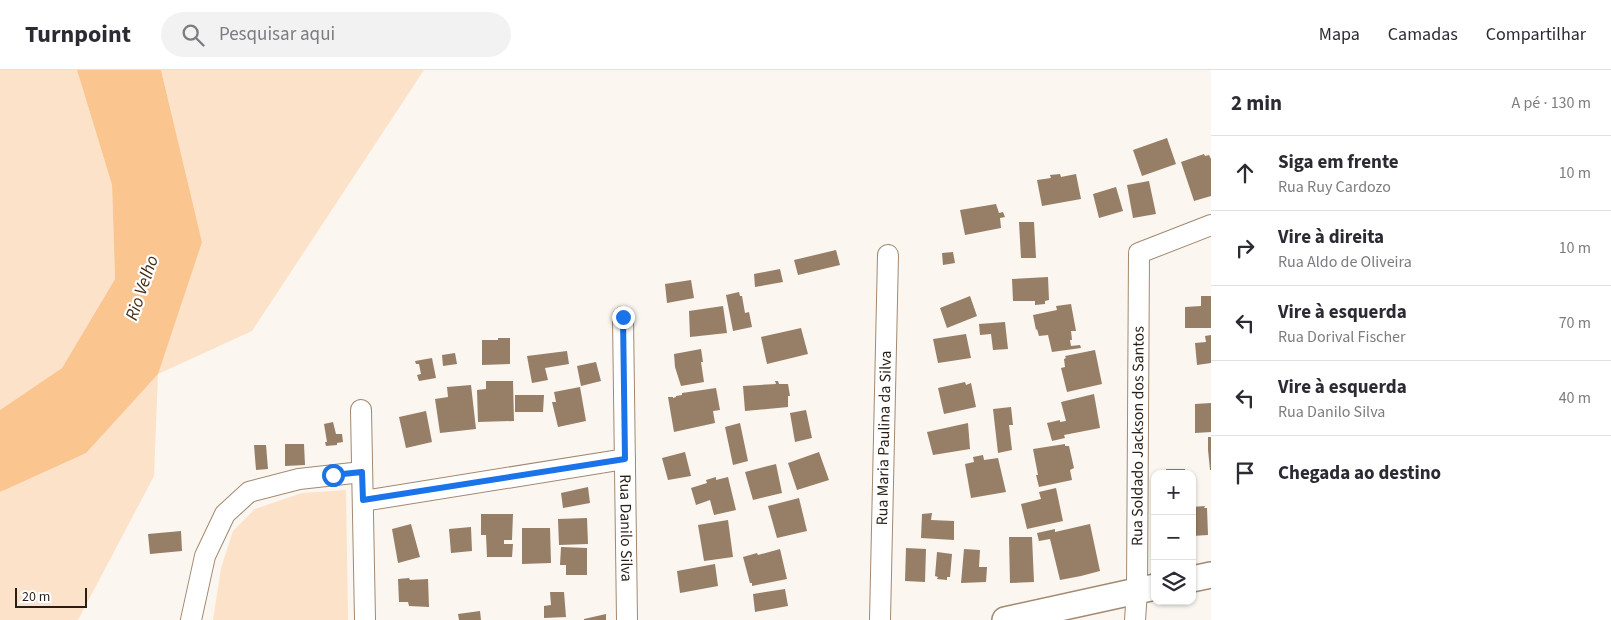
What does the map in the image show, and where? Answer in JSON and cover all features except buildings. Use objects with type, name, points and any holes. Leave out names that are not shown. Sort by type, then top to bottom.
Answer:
[{"type":"street","name":"Rua Soldado Jackson dos Santos","points":[[1135,620],[1146,589],[1139,253],[1211,225]]},
{"type":"street","name":"Rua Maria Paulina da Silva","points":[[880,620],[888,255]]},
{"type":"street","name":"Rua Danilo Silva","points":[[623,317],[627,620]]},
{"type":"street","points":[[361,410],[366,620]]},
{"type":"street","points":[[363,500],[625,459]]},
{"type":"street","points":[[191,620],[205,556],[225,514],[249,492],[299,479],[362,472]]},
{"type":"street","points":[[1196,578],[1211,575]]},
{"type":"street","points":[[1004,620],[1146,589]]},
{"type":"shaded area","points":[[0,70],[77,70],[112,185],[115,279],[62,368],[0,410]]},
{"type":"shaded area","points":[[161,70],[424,70],[252,331],[158,374],[154,476],[78,620],[0,620],[0,492],[3,491],[202,242]]},
{"type":"shaded area","points":[[346,490],[348,620],[213,620],[221,568],[233,531],[255,509],[302,493]]},
{"type":"water","name":"Rio Velho","points":[[77,70],[161,70],[202,242],[158,374],[86,453],[0,492],[0,410],[62,368],[115,279],[112,185]]},
{"type":"route","points":[[333,475],[362,472],[363,500],[625,459],[623,317]]}]
